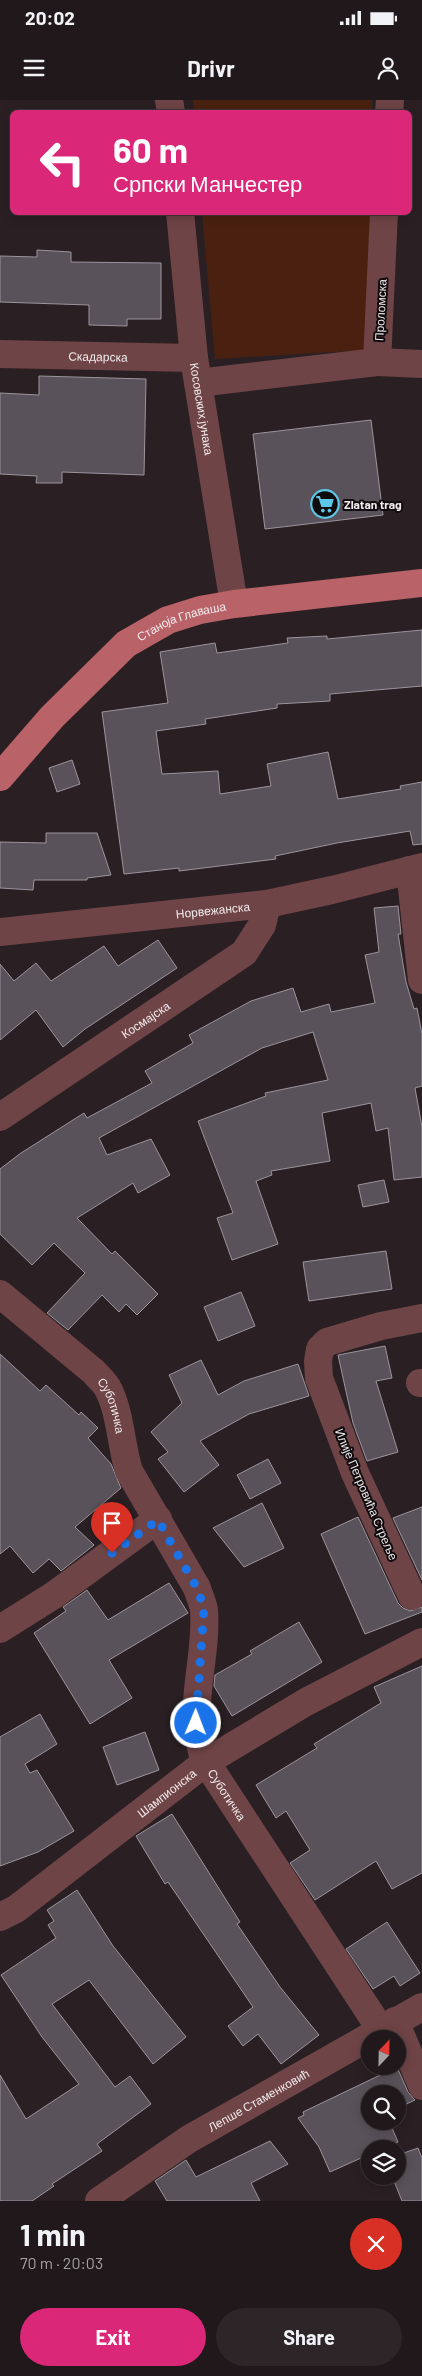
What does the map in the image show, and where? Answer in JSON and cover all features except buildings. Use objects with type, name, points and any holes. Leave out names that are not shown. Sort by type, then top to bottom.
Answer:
[{"type":"main road","name":"Станоја Главаша","points":[[0,777],[52,717],[126,644],[168,620],[200,610],[234,604],[422,582]]},
{"type":"street","name":"Косовских јунака","points":[[180,215],[196,370],[234,604]]},
{"type":"street","name":"Проломска","points":[[377,362],[384,215]]},
{"type":"street","name":"Скадарска","points":[[0,354],[196,370],[377,362]]},
{"type":"street","points":[[377,362],[422,364]]},
{"type":"street","points":[[416,868],[422,980]]},
{"type":"street","name":"Норвежанска","points":[[0,932],[267,904],[332,890],[416,868]]},
{"type":"street","name":"Космајска","points":[[0,1117],[244,953],[262,926],[267,904]]},
{"type":"street","name":"Суботичка","points":[[0,1294],[94,1372],[107,1387],[114,1405],[129,1471],[197,1588],[204,1608],[196,1723],[199,1746],[206,1762],[388,2025],[422,2086]]},
{"type":"street","name":"Илије Петровића Стреље","points":[[412,1596],[355,1473],[320,1378],[318,1361],[320,1349],[327,1342],[380,1326],[422,1318]]},
{"type":"street","points":[[0,1629],[54,1595],[158,1520]]},
{"type":"street","name":"Шампионска","points":[[0,1917],[16,1908],[206,1762],[306,1702],[422,1642]]},
{"type":"street","name":"Лепше Стаменковић","points":[[99,2201],[189,2139],[422,2007]]},
{"type":"shaded area","points":[[193,100],[372,100],[372,110],[194,110]]},
{"type":"shaded area","points":[[202,215],[370,215],[367,350],[215,359]]},
{"type":"place","name":"Zlatan trag","points":[[325,504]]},
{"type":"route","points":[[112,1553],[158,1520],[197,1588],[204,1608],[196,1723]]}]
